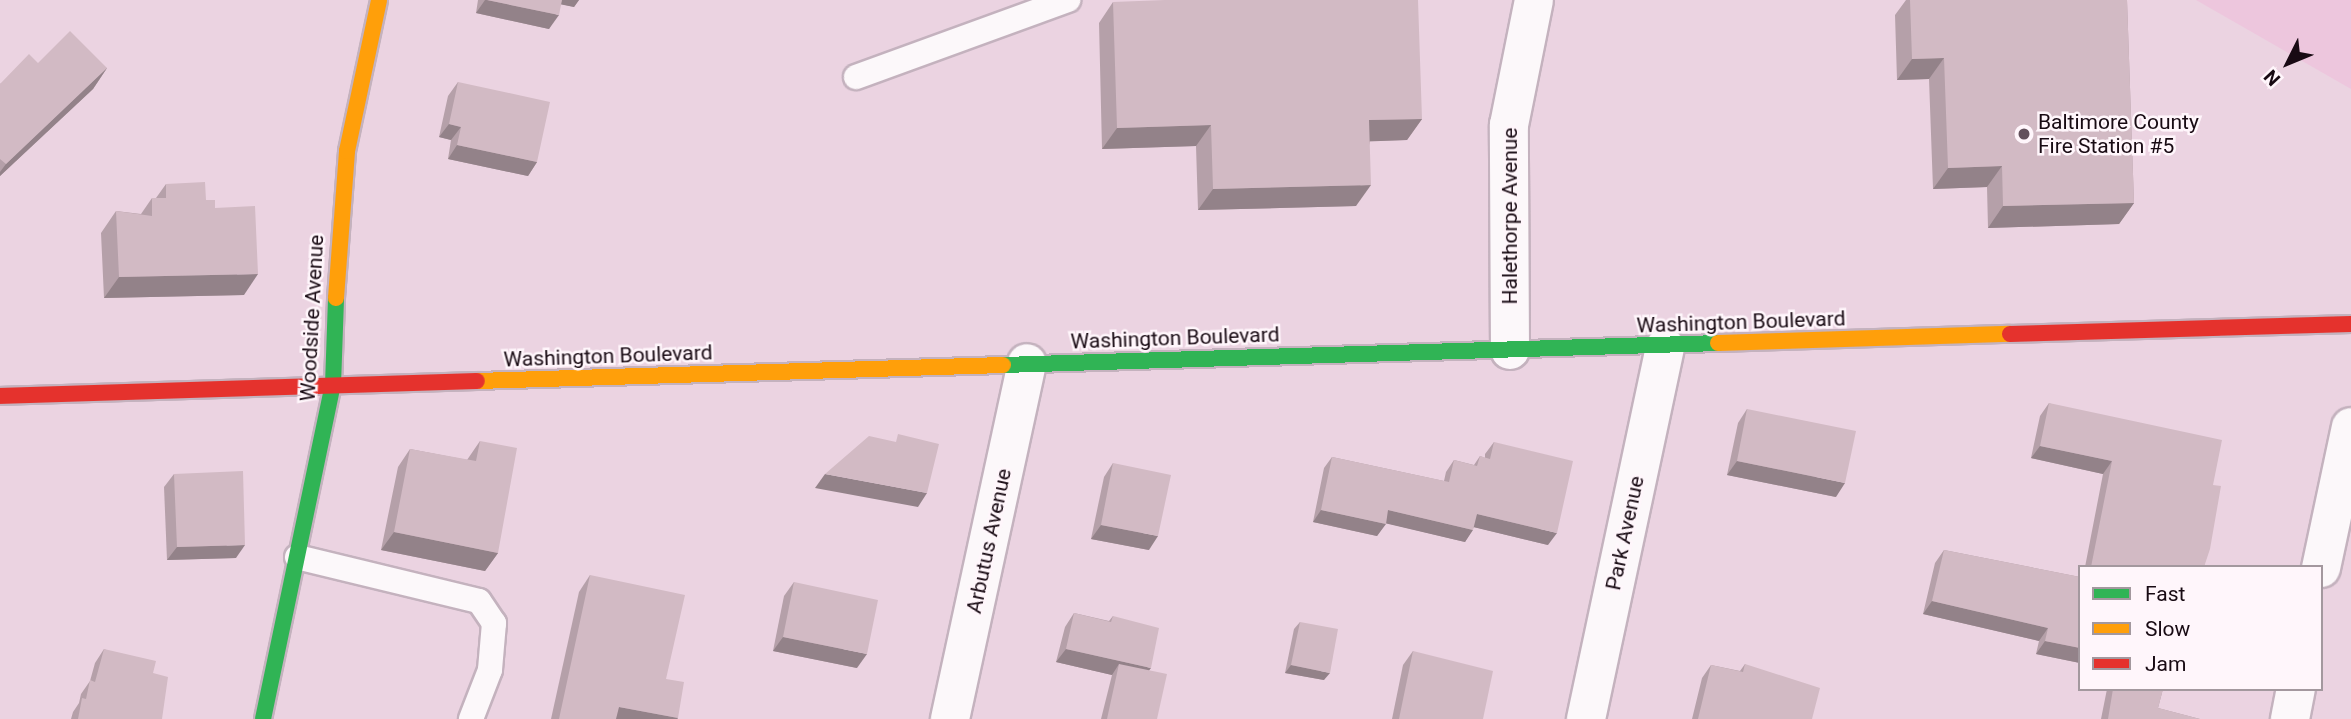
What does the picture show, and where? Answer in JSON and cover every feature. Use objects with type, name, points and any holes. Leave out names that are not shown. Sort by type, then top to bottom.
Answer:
[{"type":"main road","name":"Woodside Avenue","points":[[263,719],[333,385],[338,232],[347,151],[379,0]]},
{"type":"main road","name":"Washington Boulevard","points":[[0,396],[2351,324]]},
{"type":"street","name":"Halethorpe Avenue","points":[[1510,350],[1509,125],[1534,0]]},
{"type":"street","name":"Park Avenue","points":[[1586,719],[1665,347]]},
{"type":"street","name":"Arbutus Avenue","points":[[950,719],[1027,363]]},
{"type":"street","points":[[2322,565],[2351,427]]},
{"type":"street","points":[[2290,719],[2296,691]]},
{"type":"lane","points":[[856,77],[1068,0]]},
{"type":"lane","points":[[297,557],[479,601],[494,623],[490,670],[471,719]]},
{"type":"shaded area","points":[[2196,0],[2351,0],[2351,89]]},
{"type":"building","points":[[487,0],[562,0],[559,15]]},
{"type":"building","points":[[1418,0],[1422,119],[1369,120],[1371,185],[1213,189],[1211,125],[1117,128],[1113,2]]},
{"type":"building","name":"Baltimore County Fire Station #5","points":[[1910,0],[2127,0],[2134,203],[2003,206],[2002,166],[1948,168],[1944,58],[1912,59]]},
{"type":"building","points":[[70,31],[107,68],[6,164],[0,159],[0,84],[29,54],[38,63]]},
{"type":"building","points":[[458,82],[550,102],[537,162],[457,145],[461,127],[449,124]]},
{"type":"building","points":[[205,182],[206,200],[215,200],[215,208],[255,206],[258,274],[119,277],[116,211],[152,216],[152,198],[166,198],[166,184]]},
{"type":"building","points":[[2049,403],[2222,440],[2213,485],[2221,486],[2205,565],[2091,565],[2112,461],[2040,446]]},
{"type":"building","points":[[1747,409],[1856,431],[1845,483],[1737,461]]},
{"type":"building","points":[[898,434],[939,444],[927,493],[825,474],[869,436],[896,442]]},
{"type":"building","points":[[480,441],[517,448],[498,553],[394,532],[410,449],[476,461]]},
{"type":"building","points":[[1494,442],[1573,461],[1557,533],[1477,514],[1473,530],[1388,510],[1386,524],[1321,510],[1332,457],[1449,482],[1454,460],[1477,466],[1480,456],[1490,459]]},
{"type":"building","points":[[1113,463],[1171,475],[1158,536],[1101,525]]},
{"type":"building","points":[[243,471],[245,545],[177,547],[174,474]]},
{"type":"building","points":[[1944,550],[2078,577],[2078,648],[2045,641],[2048,628],[1932,601]]},
{"type":"building","points":[[590,575],[685,595],[666,679],[684,682],[678,718],[619,707],[616,719],[559,719]]},
{"type":"building","points":[[794,582],[878,600],[867,654],[783,637]]},
{"type":"building","points":[[1074,613],[1111,622],[1113,616],[1159,628],[1151,668],[1066,649]]},
{"type":"building","points":[[1300,622],[1338,629],[1330,673],[1291,665]]},
{"type":"building","points":[[104,649],[156,661],[153,673],[168,677],[162,719],[78,719],[82,698],[86,699],[90,680],[95,682]]},
{"type":"building","points":[[1413,651],[1493,671],[1483,719],[1399,719]]},
{"type":"building","points":[[1119,664],[1167,674],[1157,719],[1107,719]]},
{"type":"building","points":[[1745,664],[1820,688],[1812,719],[1698,719],[1711,665],[1743,672]]},
{"type":"building","points":[[2113,691],[2162,691],[2158,708],[2200,719],[2108,719]]},
{"type":"traffic: fast","points":[[263,719],[333,385],[336,298]]},
{"type":"traffic: fast","points":[[1003,365],[1718,343]]},
{"type":"traffic: slow","points":[[336,298],[347,151],[379,0]]},
{"type":"traffic: slow","points":[[1718,343],[2010,334]]},
{"type":"traffic: slow","points":[[477,381],[1003,365]]},
{"type":"traffic: jam","points":[[2010,334],[2351,324]]},
{"type":"traffic: jam","points":[[0,396],[477,381]]},
{"type":"place","name":"Baltimore County Fire Station #5","points":[[2024,134]]}]
